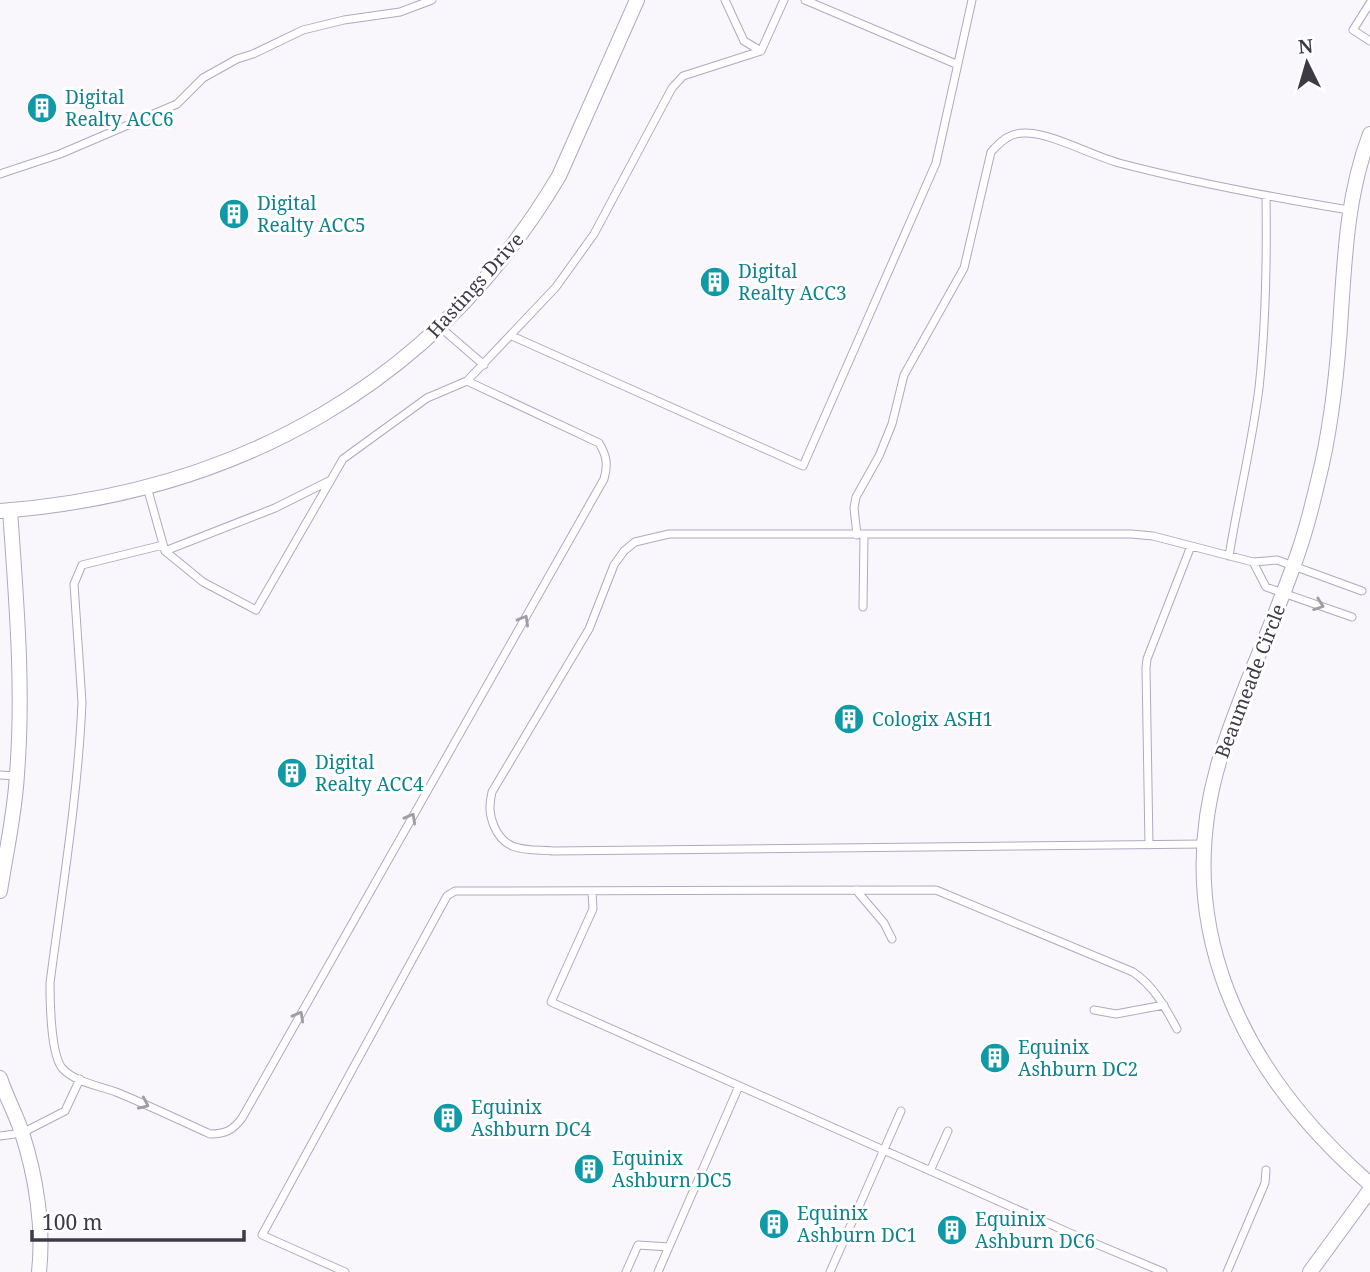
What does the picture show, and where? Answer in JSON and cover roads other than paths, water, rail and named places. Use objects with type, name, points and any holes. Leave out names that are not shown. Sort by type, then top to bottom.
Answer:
[{"type":"street","name":"Hastings Drive","points":[[5,511],[71,503],[148,487],[234,458],[311,423],[390,370],[440,327],[492,272],[548,195],[559,176],[637,0]]},
{"type":"street","name":"Beaumeade Circle","points":[[1370,134],[1349,210],[1329,431],[1315,494],[1294,565],[1222,750],[1209,799],[1204,844],[1206,900],[1213,942],[1231,1003],[1243,1031],[1281,1091],[1306,1122],[1370,1184]]},
{"type":"street","points":[[0,891],[17,776],[20,652],[5,511]]},
{"type":"street","points":[[0,1078],[22,1133],[33,1176],[39,1222],[39,1272]]},
{"type":"street","points":[[1310,1272],[1370,1190]]},
{"type":"lane","points":[[0,174],[60,154],[177,104],[203,78],[237,59],[254,54],[303,30],[344,20],[400,12],[432,0]]},
{"type":"lane","points":[[725,0],[744,41],[761,51]]},
{"type":"lane","points":[[148,487],[164,548],[203,582],[256,611],[343,459],[427,398],[467,381],[512,336],[556,287],[594,234],[672,88],[683,76],[761,51],[784,0]]},
{"type":"lane","points":[[805,0],[956,64]]},
{"type":"lane","points":[[512,336],[803,466],[936,163],[972,0]]},
{"type":"lane","points":[[1370,3],[1353,30],[1370,41]]},
{"type":"lane","points":[[863,607],[860,535],[854,508],[856,497],[879,456],[892,424],[904,375],[964,268],[991,152],[1001,141],[1013,134],[1037,133],[1098,157],[1174,177],[1349,210]]},
{"type":"lane","points":[[1229,556],[1261,368],[1267,271],[1266,196]]},
{"type":"lane","points":[[440,327],[484,365]]},
{"type":"lane","points":[[330,481],[275,508],[164,548],[82,565],[75,584],[82,702],[72,816],[50,983],[55,1049],[62,1068],[80,1079],[114,1091],[210,1134],[220,1134],[233,1129],[242,1118],[604,479],[608,466],[599,443],[467,381]]},
{"type":"lane","points":[[1204,844],[553,851],[517,848],[504,844],[490,816],[489,804],[492,792],[589,629],[614,565],[635,542],[668,534],[1132,534],[1153,536],[1253,562],[1277,560],[1362,591]]},
{"type":"lane","points":[[1149,845],[1147,659],[1191,546]]},
{"type":"lane","points":[[1253,562],[1266,587],[1352,617]]},
{"type":"lane","points":[[0,775],[17,776]]},
{"type":"lane","points":[[856,890],[884,923],[892,939]]},
{"type":"lane","points":[[345,1272],[262,1235],[447,896],[455,891],[936,890],[1133,972],[1147,982],[1177,1029]]},
{"type":"lane","points":[[592,891],[593,909],[551,1002],[1163,1272]]},
{"type":"lane","points":[[1094,1010],[1116,1014],[1164,1005]]},
{"type":"lane","points":[[0,1136],[22,1133],[65,1111],[80,1079]]},
{"type":"lane","points":[[658,1272],[739,1086]]},
{"type":"lane","points":[[830,1272],[901,1111]]},
{"type":"lane","points":[[930,1171],[948,1131]]},
{"type":"lane","points":[[1227,1272],[1265,1183],[1266,1170]]},
{"type":"lane","points":[[626,1272],[638,1245],[669,1247]]},
{"type":"place","name":"Digital Realty ACC6","points":[[42,108]]},
{"type":"place","name":"Digital Realty ACC5","points":[[234,214]]},
{"type":"place","name":"Digital Realty ACC3","points":[[715,282]]},
{"type":"place","name":"Cologix ASH1","points":[[849,719]]},
{"type":"place","name":"Digital Realty ACC4","points":[[292,773]]},
{"type":"place","name":"Equinix Ashburn DC2","points":[[995,1058]]},
{"type":"place","name":"Equinix Ashburn DC4","points":[[448,1118]]},
{"type":"place","name":"Equinix Ashburn DC5","points":[[589,1169]]},
{"type":"place","name":"Equinix Ashburn DC1","points":[[774,1224]]},
{"type":"place","name":"Equinix Ashburn DC6","points":[[952,1230]]}]
